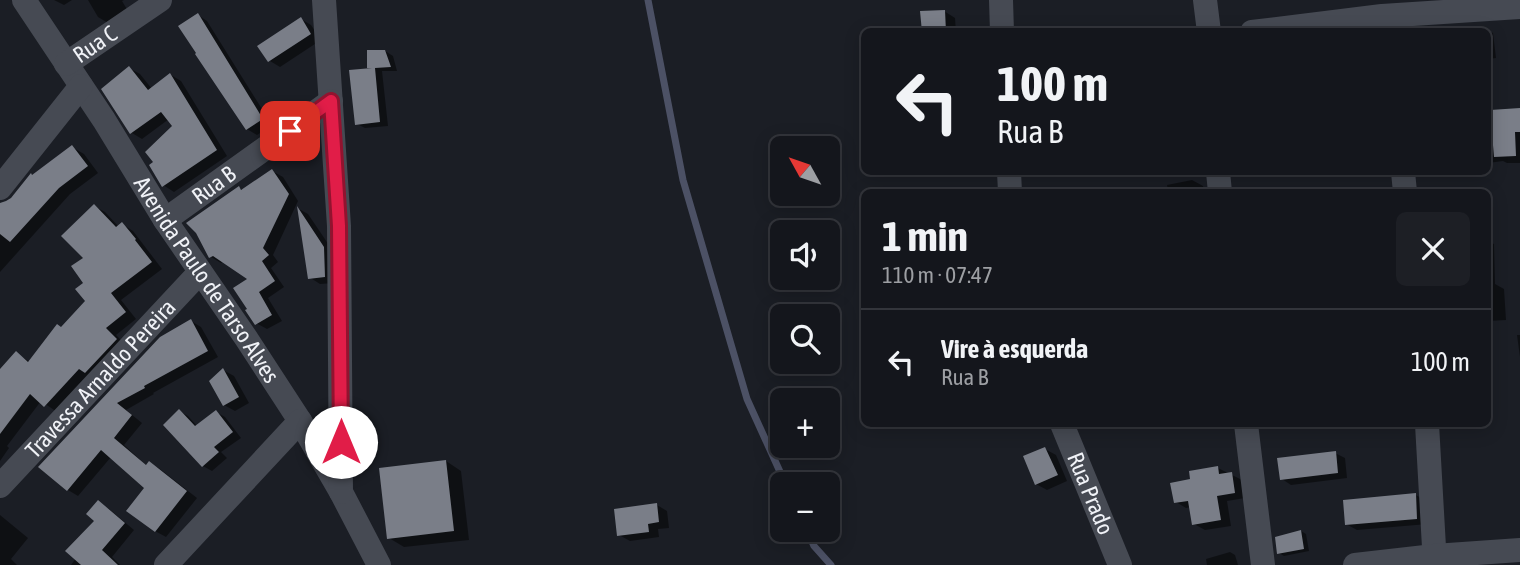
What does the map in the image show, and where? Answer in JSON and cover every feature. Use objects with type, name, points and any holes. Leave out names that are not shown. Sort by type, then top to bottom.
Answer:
[{"type":"street","name":"Avenida Paulo de Tarso Alves","points":[[24,0],[104,120],[165,220],[300,421],[379,565]]},
{"type":"street","name":"Rua C","points":[[66,64],[160,0]]},
{"type":"street","points":[[324,0],[339,226],[341,492]]},
{"type":"street","points":[[1001,0],[1002,28]]},
{"type":"street","points":[[1205,0],[1208,28]]},
{"type":"street","points":[[1284,28],[1382,16],[1520,7]]},
{"type":"street","points":[[0,188],[81,86]]},
{"type":"street","name":"Rua B","points":[[165,220],[331,101]]},
{"type":"street","name":"Travessa Arnaldo Pereira","points":[[0,486],[200,272]]},
{"type":"street","points":[[166,565],[300,421]]},
{"type":"street","name":"Rua Prado","points":[[1063,427],[1120,565]]},
{"type":"street","points":[[1246,427],[1263,565]]},
{"type":"street","points":[[1427,427],[1435,561]]},
{"type":"street","points":[[1355,565],[1435,561],[1520,550]]},
{"type":"building","points":[[945,10],[946,28],[922,28],[920,11]]},
{"type":"building","points":[[198,13],[263,119],[246,130],[178,26]]},
{"type":"building","points":[[301,17],[311,34],[268,62],[257,46]]},
{"type":"building","points":[[367,50],[385,50],[391,67],[375,68],[380,122],[355,125],[349,70],[372,68],[367,68]]},
{"type":"building","points":[[129,66],[148,90],[170,73],[217,150],[162,187],[149,165],[153,162],[145,152],[172,126],[161,112],[130,134],[101,89]]},
{"type":"building","points":[[1520,108],[1520,132],[1515,132],[1516,156],[1494,157],[1491,110]]},
{"type":"building","points":[[72,145],[88,166],[59,188],[10,242],[0,234],[0,203],[11,198],[31,173],[32,175]]},
{"type":"building","points":[[272,169],[289,194],[263,248],[269,255],[262,261],[275,281],[259,292],[272,315],[255,325],[233,288],[247,279],[213,256],[209,258],[196,233],[186,223],[239,186],[241,190]]},
{"type":"building","points":[[94,204],[116,227],[122,222],[152,262],[111,293],[126,312],[106,328],[117,339],[85,373],[79,369],[44,407],[30,394],[0,434],[0,369],[16,351],[28,362],[57,324],[61,327],[85,301],[75,289],[83,283],[71,266],[83,258],[61,236]]},
{"type":"building","points":[[297,206],[324,247],[325,277],[308,279]]},
{"type":"building","points":[[191,319],[208,351],[117,403],[132,415],[114,438],[146,465],[149,461],[187,491],[155,532],[126,511],[144,488],[101,450],[67,491],[38,467],[160,337]]},
{"type":"building","points":[[223,368],[239,397],[223,406],[209,381]]},
{"type":"building","points":[[179,409],[195,426],[216,410],[233,432],[214,447],[219,452],[202,467],[163,425]]},
{"type":"building","points":[[1045,447],[1058,475],[1035,485],[1023,456]]},
{"type":"building","points":[[1336,451],[1338,473],[1280,480],[1277,458]]},
{"type":"building","points":[[446,460],[454,531],[387,539],[379,468]]},
{"type":"building","points":[[1218,466],[1219,474],[1232,472],[1235,493],[1217,496],[1221,520],[1192,525],[1188,501],[1174,503],[1170,483],[1190,479],[1189,471]]},
{"type":"building","points":[[1416,493],[1417,519],[1345,525],[1343,500]]},
{"type":"building","points":[[98,500],[125,523],[102,550],[118,565],[81,565],[65,551],[94,521],[86,514]]},
{"type":"building","points":[[657,503],[659,522],[648,524],[649,532],[617,536],[614,509]]},
{"type":"building","points":[[1301,530],[1304,549],[1277,554],[1275,537]]},
{"type":"waterway","points":[[648,0],[683,180],[747,399],[780,472]]},
{"type":"waterway","points":[[812,542],[831,565]]},
{"type":"route","points":[[290,131],[331,101],[339,226],[341,442]]}]
